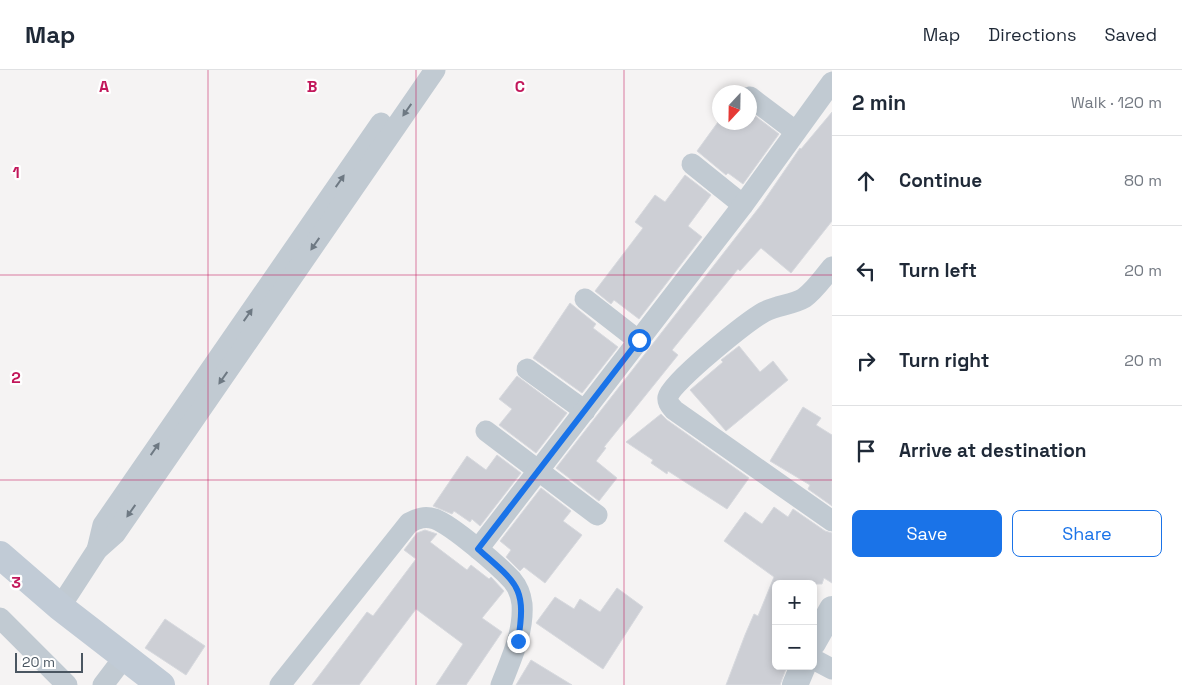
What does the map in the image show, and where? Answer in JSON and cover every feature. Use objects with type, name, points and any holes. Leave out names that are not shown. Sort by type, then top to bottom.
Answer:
[{"type":"main road","points":[[0,555],[60,607],[113,671],[161,685]]},
{"type":"street","points":[[97,550],[103,525],[417,70]]},
{"type":"street","points":[[60,607],[97,550],[115,534],[435,70]]},
{"type":"street","points":[[478,549],[743,205],[832,82]]},
{"type":"street","points":[[757,102],[795,131]]},
{"type":"street","points":[[692,164],[743,205]]},
{"type":"street","points":[[832,267],[804,297],[767,311],[747,322],[700,362],[670,392],[668,398],[669,404],[674,410],[832,521]]},
{"type":"street","points":[[585,299],[639,340]]},
{"type":"street","points":[[527,369],[585,411]]},
{"type":"street","points":[[486,431],[598,515]]},
{"type":"street","points":[[280,685],[410,523],[418,518],[436,519],[478,549],[513,581],[519,591],[522,604],[518,641],[501,685]]},
{"type":"street","points":[[817,636],[832,609]]},
{"type":"street","points":[[0,618],[67,685]]},
{"type":"street","points":[[817,661],[832,669]]},
{"type":"street","points":[[795,685],[801,670]]},
{"type":"building","points":[[832,112],[832,221],[791,273],[761,248],[740,271],[738,269],[672,350],[678,355],[604,447],[606,448],[596,461],[617,478],[599,501],[556,468],[761,205],[800,148]]},
{"type":"building","points":[[757,117],[779,134],[743,184],[728,173],[726,175],[697,151],[712,130],[757,130]]},
{"type":"building","points":[[685,175],[711,195],[688,226],[702,237],[639,319],[614,300],[611,304],[595,291],[643,228],[635,222],[655,195],[665,202]]},
{"type":"building","points":[[570,303],[596,324],[593,328],[618,347],[582,393],[533,358]]},
{"type":"building","points":[[739,346],[760,372],[773,361],[788,380],[726,431],[690,390],[723,362],[721,360]]},
{"type":"building","points":[[517,376],[567,413],[536,453],[499,425],[512,409],[499,399]]},
{"type":"building","points":[[803,407],[821,418],[816,425],[832,435],[832,506],[808,489],[810,485],[770,461]]},
{"type":"building","points":[[661,414],[749,478],[727,509],[668,471],[667,474],[651,463],[653,460],[626,442]]},
{"type":"building","points":[[497,455],[521,473],[480,526],[472,519],[470,522],[454,511],[452,514],[433,506],[467,456],[486,470]]},
{"type":"building","points":[[541,488],[571,511],[563,521],[582,535],[545,583],[524,567],[520,571],[506,557],[511,550],[500,541]]},
{"type":"building","points":[[774,507],[788,517],[793,509],[825,531],[832,533],[832,583],[824,578],[822,584],[817,584],[817,580],[773,580],[774,577],[724,541],[745,512],[762,524]]},
{"type":"building","points":[[425,530],[437,534],[430,542],[467,570],[471,565],[489,579],[491,577],[504,591],[482,618],[502,632],[466,685],[436,685],[463,644],[416,609],[359,685],[312,685],[367,612],[373,616],[416,559],[404,550],[417,533]]},
{"type":"building","points":[[772,582],[772,670],[786,670],[780,685],[726,685],[754,614],[758,616]]},
{"type":"building","points":[[617,588],[643,607],[603,669],[536,623],[555,597],[574,609],[580,599],[600,612]]},
{"type":"building","points":[[165,619],[205,646],[186,675],[145,648]]},
{"type":"building","points":[[531,660],[572,685],[516,685]]},
{"type":"route","points":[[518,641],[522,620],[522,604],[519,591],[513,581],[478,549],[519,499],[639,340]]}]
